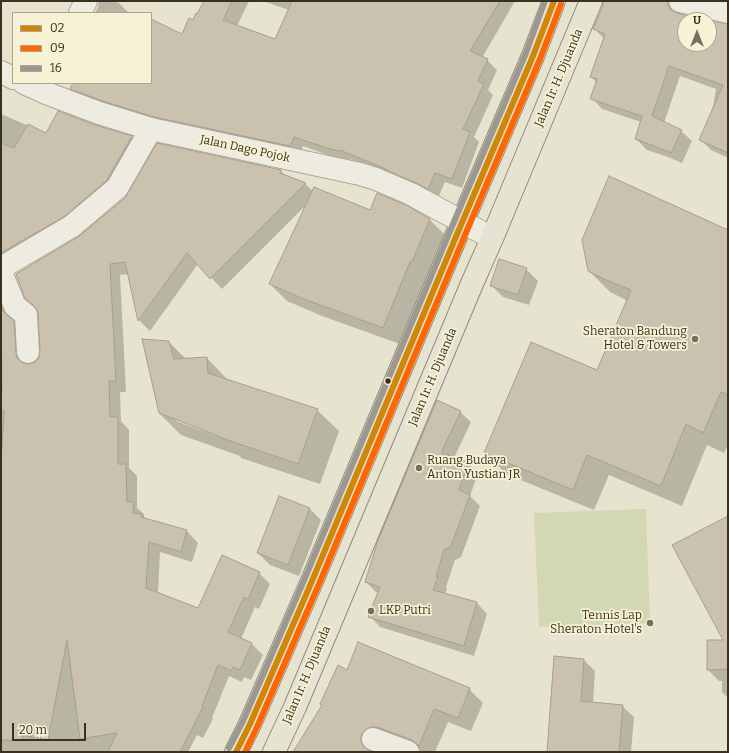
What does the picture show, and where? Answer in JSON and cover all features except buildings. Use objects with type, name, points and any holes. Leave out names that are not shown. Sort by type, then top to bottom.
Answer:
[{"type":"main road","name":"Jalan Ir. H. Djuanda","points":[[274,752],[295,707],[591,1]]},
{"type":"main road","points":[[236,752],[250,724],[312,581],[533,56],[549,3]]},
{"type":"street","points":[[80,12],[86,1]]},
{"type":"street","points":[[680,1],[728,12]]},
{"type":"street","points":[[1,72],[12,78]]},
{"type":"street","name":"Jalan Dago Pojok","points":[[29,84],[48,88],[99,113],[151,129],[360,174],[376,179],[411,194],[492,238]]},
{"type":"street","points":[[28,352],[26,315],[15,306],[1,276],[6,265],[72,226],[116,188],[151,129]]},
{"type":"street","points":[[373,739],[408,752]]},
{"type":"green space","points":[[646,509],[650,623],[539,627],[534,513]]},
{"type":"transit line","name":"16","points":[[229,748],[243,721],[305,578],[526,53],[545,1]]},
{"type":"transit line","name":"02","points":[[236,752],[250,724],[312,581],[533,56],[554,1]]},
{"type":"transit line","name":"09","points":[[245,752],[319,584],[540,59],[561,4]]},
{"type":"place","name":"Sheraton Bandung Hotel & Towers","points":[[695,339]]},
{"type":"place","name":"Ruang Budaya Anton Yustian JR","points":[[419,468]]},
{"type":"place","name":"LKP Putri","points":[[371,611]]},
{"type":"place","name":"Tennis Lap Sheraton Hotel's","points":[[650,623]]}]
